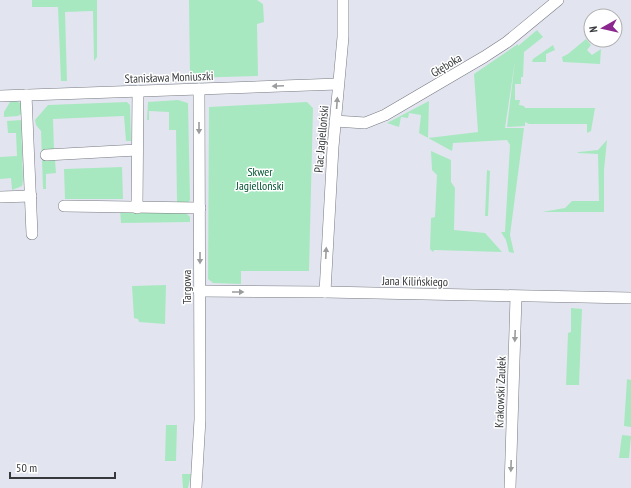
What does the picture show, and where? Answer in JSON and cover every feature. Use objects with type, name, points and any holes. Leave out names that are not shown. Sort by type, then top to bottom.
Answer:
[{"type":"street","name":"Plac Jagielloński","points":[[325,292],[335,121],[343,37],[343,0]]},
{"type":"street","name":"Głęboka","points":[[335,121],[365,123],[390,112],[507,42],[558,0]]},
{"type":"street","name":"Stanisława Moniuszki","points":[[0,96],[338,84]]},
{"type":"street","name":"Targowa","points":[[196,487],[200,419],[199,89]]},
{"type":"street","points":[[137,208],[138,92]]},
{"type":"street","points":[[26,95],[32,234]]},
{"type":"street","points":[[46,155],[137,150]]},
{"type":"street","points":[[0,197],[31,196]]},
{"type":"street","points":[[64,206],[200,208]]},
{"type":"street","name":"Jana Kilińskiego","points":[[199,292],[325,292],[516,297],[631,298]]},
{"type":"street","name":"Krakowski Zaułek","points":[[510,488],[516,297]]},
{"type":"green space","points":[[32,0],[97,0],[97,57],[94,61],[93,11],[65,12],[67,81],[61,81],[58,7],[32,7]]},
{"type":"green space","points":[[189,0],[257,0],[263,4],[264,22],[257,24],[258,76],[190,78]]},
{"type":"green space","points":[[537,30],[543,37],[524,52],[523,77],[521,77],[521,84],[515,84],[515,100],[520,100],[519,105],[524,106],[525,108],[595,108],[591,131],[587,133],[587,124],[529,124],[525,122],[525,126],[507,127],[515,61],[505,128],[524,128],[510,235],[514,253],[509,252],[506,240],[501,232],[505,232],[510,145],[507,140],[453,143],[452,151],[428,138],[478,132],[474,74],[518,44],[518,46]]},
{"type":"green space","points":[[583,42],[583,48],[589,48],[587,50],[592,55],[601,49],[600,64],[563,62],[562,57]]},
{"type":"green space","points":[[553,45],[555,50],[546,54],[546,62],[532,62],[533,59]]},
{"type":"green space","points":[[178,100],[188,103],[190,200],[188,203],[177,203],[176,130],[169,130],[169,112],[149,111],[149,120],[147,120],[148,102]]},
{"type":"green space","points":[[16,101],[21,103],[21,114],[18,116],[4,117],[4,112],[10,102]]},
{"type":"green space","points":[[429,101],[428,138],[419,133],[421,115],[409,113],[408,118],[401,117],[399,127],[387,123]]},
{"type":"green space","points":[[127,102],[130,105],[131,141],[126,141],[124,116],[53,119],[54,151],[44,151],[45,160],[55,160],[56,173],[46,174],[46,189],[43,189],[41,131],[36,125],[35,120],[48,105]]},
{"type":"green space","name":"Skwer Jagielloński","points":[[307,102],[313,108],[309,271],[241,271],[241,284],[213,283],[208,279],[209,107]]},
{"type":"green space","points":[[21,120],[23,180],[22,186],[12,190],[11,178],[0,179],[0,157],[17,156],[16,133],[8,133],[7,121]]},
{"type":"green space","points":[[607,140],[604,170],[604,212],[542,212],[565,208],[572,201],[599,201],[598,154],[577,153],[598,150]]},
{"type":"green space","points":[[431,151],[451,160],[451,182],[455,188],[454,230],[485,233],[502,252],[434,250],[433,252],[430,249],[431,218],[435,217],[437,175],[432,170]]},
{"type":"green space","points":[[122,167],[123,199],[65,199],[64,169]]},
{"type":"green space","points":[[487,170],[490,171],[488,216],[485,216]]},
{"type":"green space","points":[[120,209],[137,213],[186,213],[190,217],[190,222],[121,223]]},
{"type":"green space","points":[[166,285],[165,324],[139,322],[138,319],[134,318],[132,286]]},
{"type":"green space","points":[[571,308],[582,309],[579,385],[566,385],[568,333],[571,332]]},
{"type":"green space","points":[[627,379],[631,380],[631,427],[624,426]]},
{"type":"green space","points":[[166,425],[177,425],[176,461],[165,461]]},
{"type":"green space","points":[[622,435],[631,436],[629,458],[619,458]]},
{"type":"green space","points":[[182,474],[191,474],[188,488],[183,488]]}]
